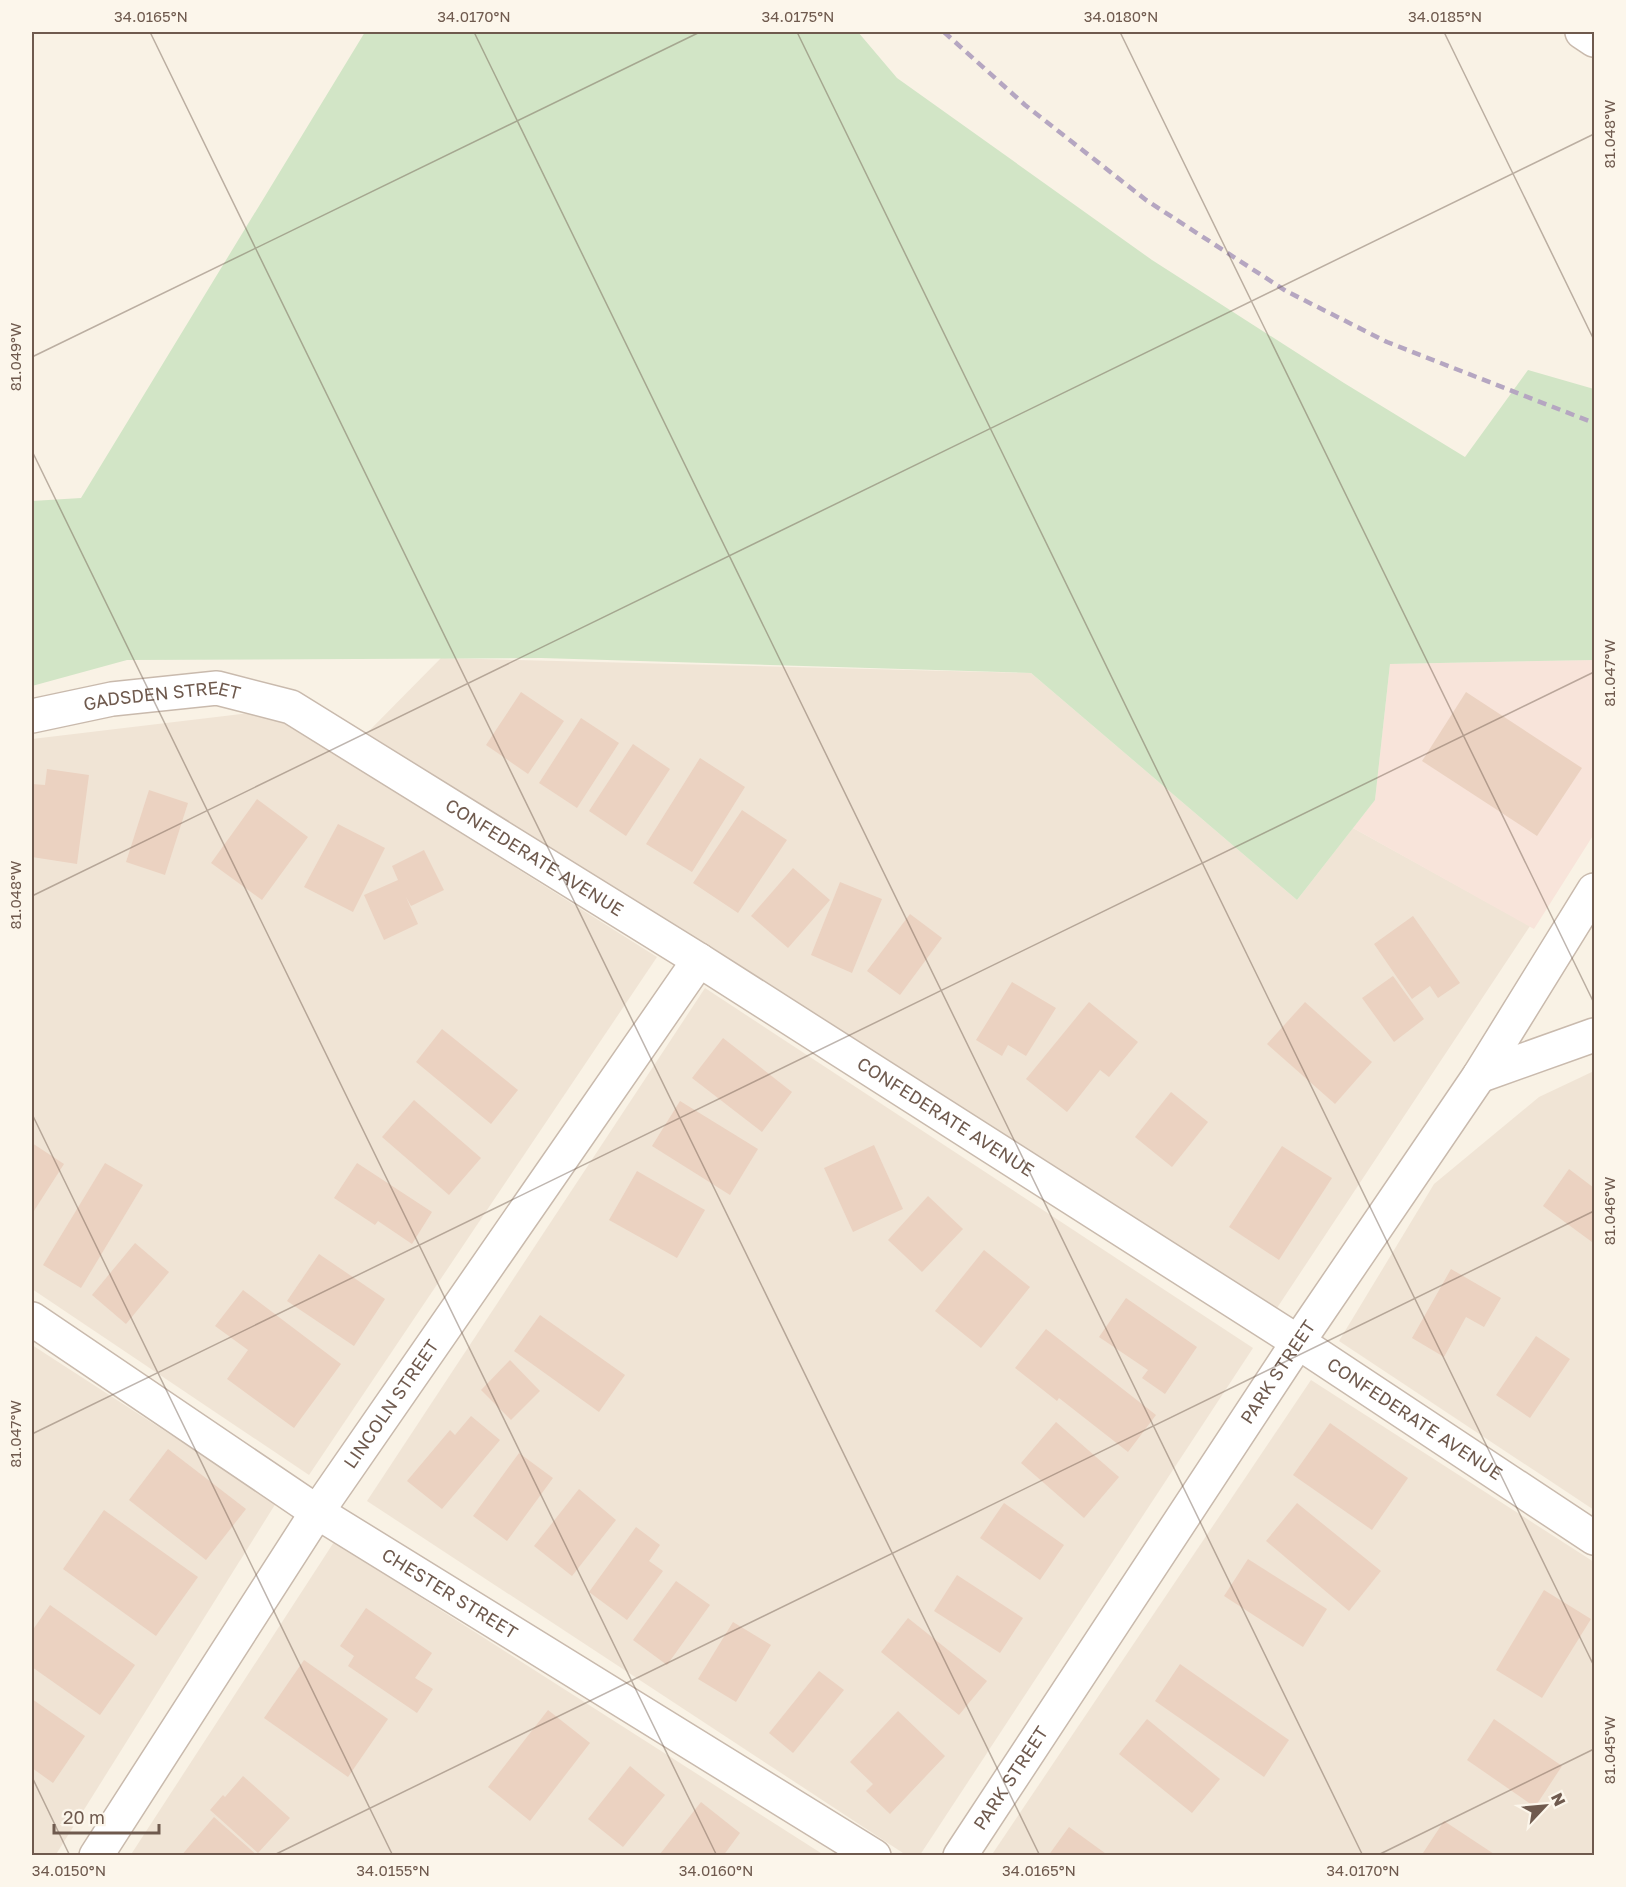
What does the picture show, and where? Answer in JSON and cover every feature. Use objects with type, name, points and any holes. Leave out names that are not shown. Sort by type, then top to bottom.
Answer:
[{"type":"street","points":[[1582,32],[1594,40]]},
{"type":"street","name":"GADSDEN STREET","points":[[32,716],[112,699],[217,688],[291,707]]},
{"type":"street","name":"CONFEDERATE AVENUE","points":[[291,707],[699,960],[1298,1342],[1594,1538]]},
{"type":"street","name":"PARK STREET","points":[[960,1856],[1298,1342],[1479,1076],[1594,890]]},
{"type":"street","name":"LINCOLN STREET","points":[[96,1856],[317,1512],[699,960]]},
{"type":"street","points":[[1479,1076],[1594,1035]]},
{"type":"street","name":"CHESTER STREET","points":[[32,1319],[317,1512],[874,1856]]},
{"type":"shaded area","points":[[441,658],[1031,673],[1297,900],[1353,828],[1530,926],[1275,1311],[367,733]]},
{"type":"shaded area","points":[[1594,660],[1594,834],[1534,929],[1353,828],[1375,800],[1390,664]]},
{"type":"shaded area","points":[[267,711],[657,957],[309,1475],[32,1289],[32,739]]},
{"type":"shaded area","points":[[705,988],[1253,1348],[920,1855],[906,1855],[367,1501]]},
{"type":"shaded area","points":[[1594,1071],[1594,1510],[1339,1341],[1434,1184],[1539,1097]]},
{"type":"shaded area","points":[[32,1345],[276,1503],[55,1856],[32,1855]]},
{"type":"shaded area","points":[[1311,1380],[1594,1562],[1594,1855],[991,1856]]},
{"type":"shaded area","points":[[334,1542],[824,1855],[130,1856]]},
{"type":"green space","points":[[365,32],[858,32],[897,78],[1152,260],[1344,383],[1465,457],[1528,370],[1594,389],[1594,660],[1390,664],[1375,800],[1297,900],[1031,673],[541,658],[127,660],[32,686],[32,501],[81,498]]},
{"type":"building","points":[[521,692],[564,721],[528,774],[486,745]]},
{"type":"building","points":[[1466,692],[1582,768],[1537,836],[1422,761]]},
{"type":"building","points":[[581,718],[619,743],[577,808],[539,783]]},
{"type":"building","points":[[633,744],[670,769],[626,836],[589,811]]},
{"type":"building","points":[[700,758],[745,787],[692,872],[646,844]]},
{"type":"building","points":[[47,769],[89,775],[77,864],[32,857],[32,784],[45,785]]},
{"type":"building","points":[[149,790],[188,803],[165,875],[126,862]]},
{"type":"building","points":[[257,799],[308,837],[262,900],[211,863]]},
{"type":"building","points":[[742,810],[787,840],[738,913],[693,883]]},
{"type":"building","points":[[338,824],[385,848],[353,912],[304,887]]},
{"type":"building","points":[[424,850],[444,890],[411,906],[406,897],[418,924],[384,940],[364,895],[398,880],[392,866]]},
{"type":"building","points":[[793,868],[830,900],[788,948],[751,916]]},
{"type":"building","points":[[840,882],[882,899],[852,973],[811,955]]},
{"type":"building","points":[[910,914],[942,938],[900,995],[867,971]]},
{"type":"building","points":[[1413,916],[1460,983],[1438,998],[1430,986],[1412,999],[1374,944]]},
{"type":"building","points":[[1393,976],[1424,1019],[1394,1042],[1362,998]]},
{"type":"building","points":[[1012,982],[1056,1008],[1026,1056],[1008,1045],[1002,1056],[976,1040]]},
{"type":"building","points":[[1089,1002],[1138,1042],[1109,1077],[1100,1070],[1067,1112],[1026,1079]]},
{"type":"building","points":[[1305,1002],[1372,1062],[1335,1104],[1267,1044]]},
{"type":"building","points":[[442,1029],[518,1090],[491,1124],[416,1062]]},
{"type":"building","points":[[723,1038],[792,1092],[762,1132],[692,1078]]},
{"type":"building","points":[[1171,1092],[1208,1122],[1172,1167],[1135,1137]]},
{"type":"building","points":[[414,1100],[481,1158],[449,1195],[382,1137]]},
{"type":"building","points":[[680,1101],[758,1149],[730,1195],[652,1146]]},
{"type":"building","points":[[32,1143],[64,1164],[32,1214]]},
{"type":"building","points":[[874,1145],[903,1209],[853,1232],[824,1168]]},
{"type":"building","points":[[1282,1146],[1332,1178],[1279,1260],[1229,1227]]},
{"type":"building","points":[[105,1163],[143,1185],[81,1288],[43,1265]]},
{"type":"building","points":[[357,1163],[432,1212],[412,1244],[378,1221],[375,1225],[334,1198]]},
{"type":"building","points":[[1569,1169],[1594,1188],[1594,1238],[1592,1242],[1543,1206]]},
{"type":"building","points":[[637,1171],[705,1210],[677,1258],[609,1220]]},
{"type":"building","points":[[928,1196],[963,1229],[922,1272],[888,1240]]},
{"type":"building","points":[[135,1243],[169,1272],[126,1324],[92,1295]]},
{"type":"building","points":[[984,1250],[1030,1287],[981,1348],[935,1311]]},
{"type":"building","points":[[319,1254],[385,1299],[354,1346],[287,1301]]},
{"type":"building","points":[[1451,1269],[1501,1298],[1484,1327],[1466,1317],[1444,1357],[1412,1338]]},
{"type":"building","points":[[243,1290],[341,1364],[294,1428],[227,1379],[248,1350],[215,1326]]},
{"type":"building","points":[[1126,1298],[1197,1347],[1165,1394],[1142,1378],[1148,1370],[1099,1337]]},
{"type":"building","points":[[540,1315],[625,1375],[599,1412],[514,1351]]},
{"type":"building","points":[[1046,1329],[1156,1415],[1128,1452],[1059,1398],[1057,1401],[1015,1368]]},
{"type":"building","points":[[1536,1336],[1570,1359],[1530,1418],[1496,1395]]},
{"type":"building","points":[[510,1360],[540,1391],[511,1420],[481,1390]]},
{"type":"building","points":[[471,1416],[500,1440],[442,1509],[407,1481],[450,1430],[455,1435]]},
{"type":"building","points":[[1056,1422],[1119,1477],[1084,1518],[1021,1463]]},
{"type":"building","points":[[1330,1423],[1408,1478],[1372,1530],[1293,1475]]},
{"type":"building","points":[[168,1449],[246,1509],[206,1560],[129,1500]]},
{"type":"building","points":[[519,1453],[553,1478],[507,1541],[473,1516]]},
{"type":"building","points":[[579,1489],[616,1520],[572,1576],[534,1546]]},
{"type":"building","points":[[1004,1503],[1064,1545],[1040,1580],[980,1538]]},
{"type":"building","points":[[1297,1503],[1381,1571],[1349,1611],[1266,1541]]},
{"type":"building","points":[[104,1510],[198,1577],[156,1636],[63,1569]]},
{"type":"building","points":[[636,1527],[660,1545],[649,1561],[663,1571],[627,1620],[589,1592]]},
{"type":"building","points":[[1248,1559],[1327,1609],[1303,1647],[1224,1596]]},
{"type":"building","points":[[957,1575],[1023,1618],[1000,1653],[934,1611]]},
{"type":"building","points":[[676,1581],[710,1605],[667,1665],[633,1640]]},
{"type":"building","points":[[1544,1590],[1591,1619],[1542,1698],[1496,1670]]},
{"type":"building","points":[[50,1605],[135,1665],[100,1715],[32,1667],[32,1631]]},
{"type":"building","points":[[366,1608],[432,1653],[415,1678],[433,1689],[417,1713],[348,1666],[354,1656],[340,1646]]},
{"type":"building","points":[[908,1618],[987,1681],[959,1715],[881,1652]]},
{"type":"building","points":[[733,1622],[771,1645],[736,1702],[698,1679]]},
{"type":"building","points":[[304,1660],[388,1719],[348,1777],[264,1718]]},
{"type":"building","points":[[1180,1664],[1289,1740],[1264,1777],[1155,1701]]},
{"type":"building","points":[[819,1671],[844,1690],[793,1753],[769,1733]]},
{"type":"building","points":[[32,1699],[85,1736],[53,1783],[32,1768]]},
{"type":"building","points":[[548,1710],[590,1743],[530,1821],[488,1787]]},
{"type":"building","points":[[898,1711],[945,1756],[890,1814],[866,1791],[873,1784],[850,1762]]},
{"type":"building","points":[[1147,1719],[1220,1779],[1192,1813],[1119,1754]]},
{"type":"building","points":[[1494,1719],[1562,1766],[1535,1807],[1467,1760]]},
{"type":"building","points":[[630,1766],[665,1795],[623,1847],[588,1819]]},
{"type":"building","points":[[243,1776],[290,1818],[258,1853],[210,1810]]},
{"type":"building","points":[[701,1802],[740,1833],[723,1856],[661,1856],[660,1854]]},
{"type":"building","points":[[214,1817],[258,1856],[181,1856]]},
{"type":"building","points":[[1444,1821],[1494,1854],[1493,1856],[1421,1856]]},
{"type":"building","points":[[1069,1827],[1109,1856],[1048,1856]]},
{"type":"railway","points":[[944,32],[1025,105],[1146,200],[1286,291],[1387,342],[1594,423]]}]
